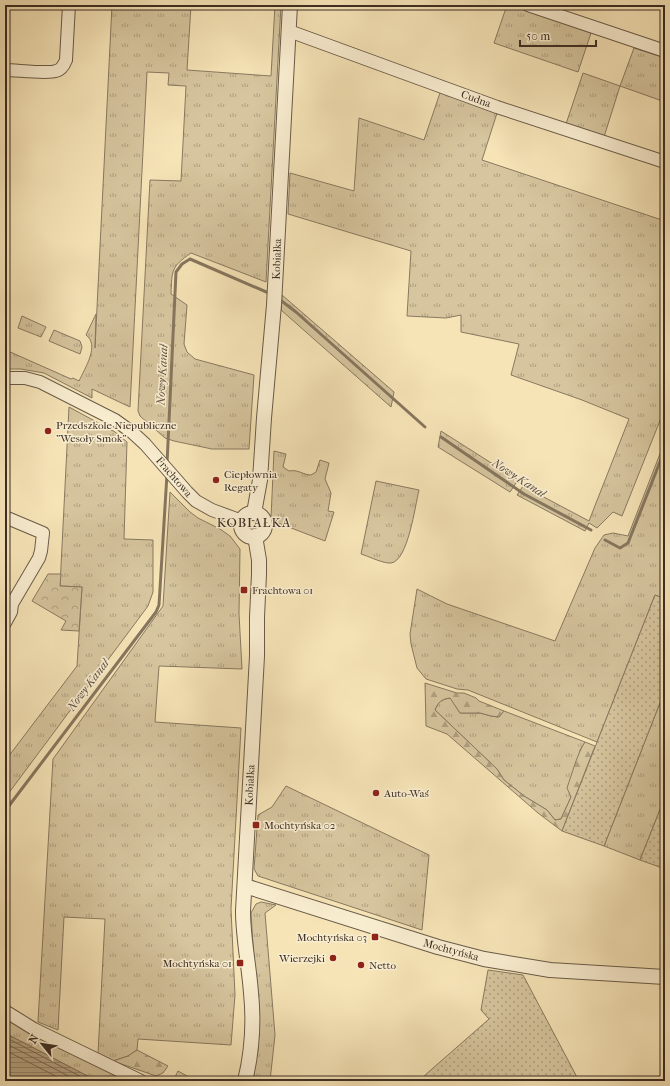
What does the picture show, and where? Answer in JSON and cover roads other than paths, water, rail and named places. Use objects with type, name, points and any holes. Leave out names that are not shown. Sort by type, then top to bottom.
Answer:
[{"type":"street","points":[[5,70],[52,72],[61,69],[66,60],[69,5]]},
{"type":"street","name":"Kobiałka","points":[[254,513],[260,480],[274,305],[290,5]]},
{"type":"street","points":[[528,5],[665,51]]},
{"type":"street","name":"Cudna","points":[[289,31],[496,107],[665,162]]},
{"type":"street","name":"Frachtowa","points":[[5,378],[25,378],[40,382],[125,427],[151,450],[187,492],[200,504],[242,521]]},
{"type":"street","points":[[254,513],[262,518],[264,527],[260,534],[255,536],[246,535],[241,528],[242,521],[246,515],[254,513]]},
{"type":"street","points":[[5,517],[43,533],[39,558],[9,602],[11,612],[5,623]]},
{"type":"street","name":"Kobiałka","points":[[245,1081],[250,1052],[252,1015],[251,992],[243,925],[257,656],[259,560],[255,536]]},
{"type":"street","name":"Mochtyńska","points":[[244,886],[430,945],[484,959],[550,970],[665,977]]},
{"type":"street","points":[[5,1011],[34,1029],[141,1081]]},
{"type":"water","points":[[5,1033],[97,1081],[5,1081]]},
{"type":"waterway","name":"Nowy Kanał","points":[[167,464],[176,272],[182,264],[190,259],[271,294]]},
{"type":"waterway","name":"Nowy Kanał","points":[[279,299],[296,312],[425,427]]},
{"type":"waterway","name":"Nowy Kanał","points":[[441,437],[524,494],[591,530]]},
{"type":"waterway","name":"Nowy Kanał","points":[[605,540],[620,548],[628,543],[665,449]]},
{"type":"waterway","name":"Nowy Kanał","points":[[5,811],[156,612],[159,605],[167,474]]},
{"type":"place","name":"Przedszkole Niepubliczne \"Wesoły Smok\"","points":[[48,431]]},
{"type":"place","name":"Ciepłownia Regaty","points":[[216,480]]},
{"type":"place","name":"Frachtowa 01","points":[[244,590]]},
{"type":"place","name":"Auto-Waś","points":[[376,793]]},
{"type":"place","name":"Mochtyńska 02","points":[[256,825]]},
{"type":"place","name":"Mochtyńska 03","points":[[375,937]]},
{"type":"place","name":"Wierzejki","points":[[333,958]]},
{"type":"place","name":"Mochtyńska 01","points":[[240,963]]},
{"type":"place","name":"Netto","points":[[361,965]]},
{"type":"district","name":"KOBIAŁKA","points":[[254,522]]}]
